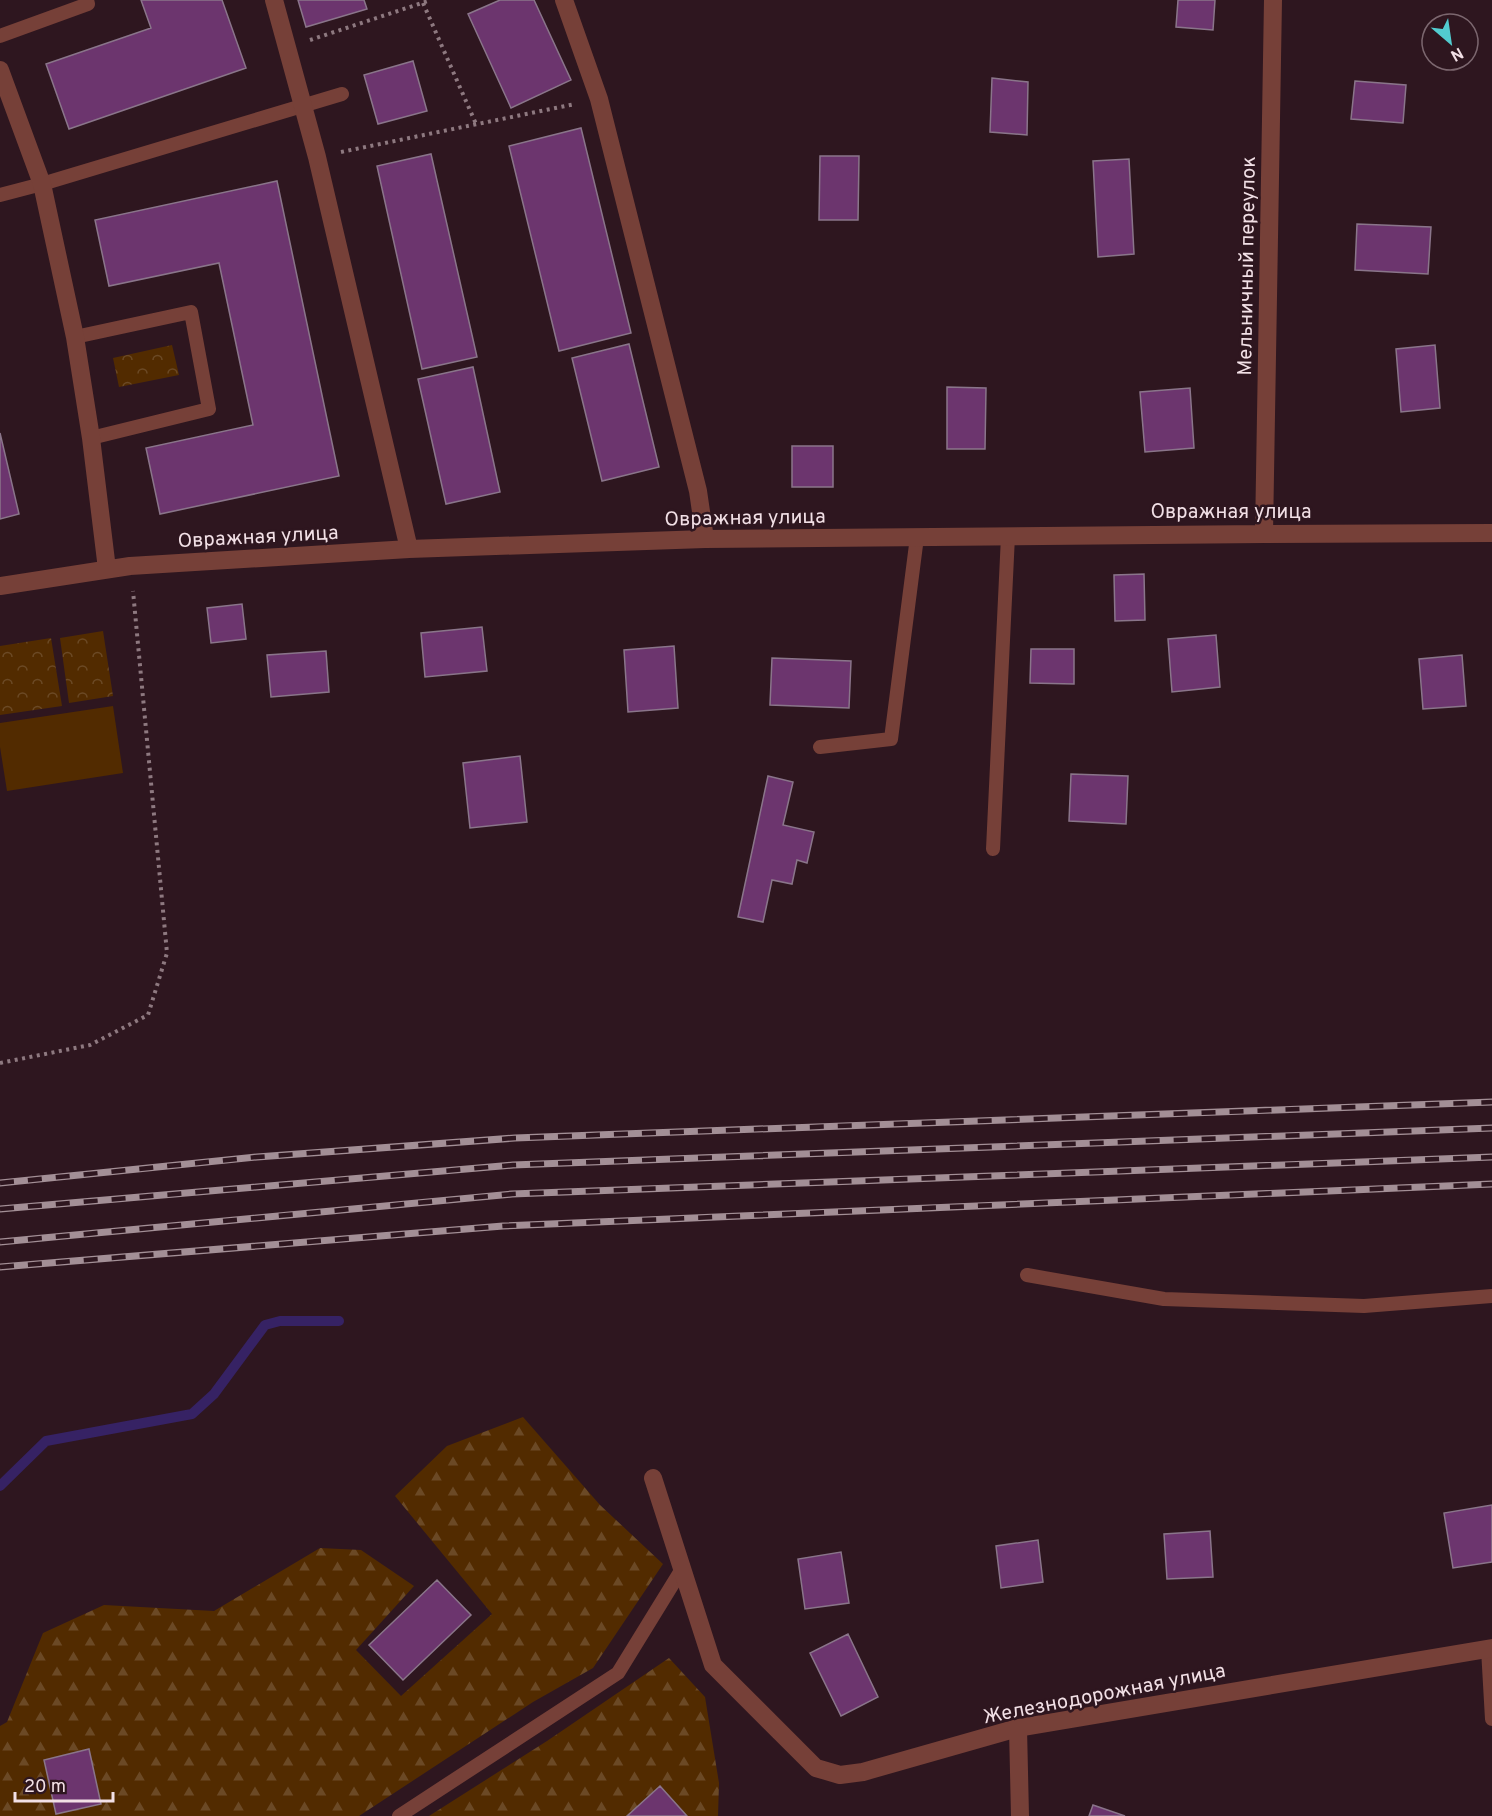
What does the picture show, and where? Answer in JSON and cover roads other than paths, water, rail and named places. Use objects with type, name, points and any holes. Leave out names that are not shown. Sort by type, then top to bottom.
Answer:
[{"type":"street","points":[[274,0],[317,158],[409,549]]},
{"type":"street","points":[[564,0],[599,99],[698,491],[705,539]]},
{"type":"street","name":"Мельничный переулок","points":[[1264,534],[1274,0]]},
{"type":"street","points":[[0,70],[42,184],[75,337],[91,438],[107,569]]},
{"type":"street","name":"Овражная улица","points":[[0,585],[130,566],[409,549],[705,539],[1492,533]]},
{"type":"street","name":"Железнодорожная улица","points":[[653,1478],[713,1665],[816,1768],[840,1775],[863,1772],[1018,1728],[1490,1648]]},
{"type":"street","points":[[1018,1728],[1020,1816]]},
{"type":"lane","points":[[0,36],[88,4],[87,0]]},
{"type":"lane","points":[[0,195],[342,94]]},
{"type":"lane","points":[[75,337],[191,312],[209,409],[91,438]]},
{"type":"lane","points":[[993,849],[1008,536]]},
{"type":"lane","points":[[820,747],[891,739],[917,537]]},
{"type":"lane","points":[[1027,1275],[1164,1299],[1364,1306],[1492,1296]]},
{"type":"lane","points":[[399,1816],[618,1673],[682,1569]]},
{"type":"lane","points":[[1490,1648],[1492,1719]]},
{"type":"waterway","points":[[0,1486],[46,1441],[192,1414],[214,1394],[265,1325],[280,1321],[339,1321]]},
{"type":"railway","points":[[0,1183],[257,1157],[515,1138],[1492,1102]]},
{"type":"railway","points":[[0,1209],[513,1165],[1492,1128]]},
{"type":"railway","points":[[0,1242],[512,1194],[1492,1157]]},
{"type":"railway","points":[[0,1267],[503,1226],[1492,1184]]}]
